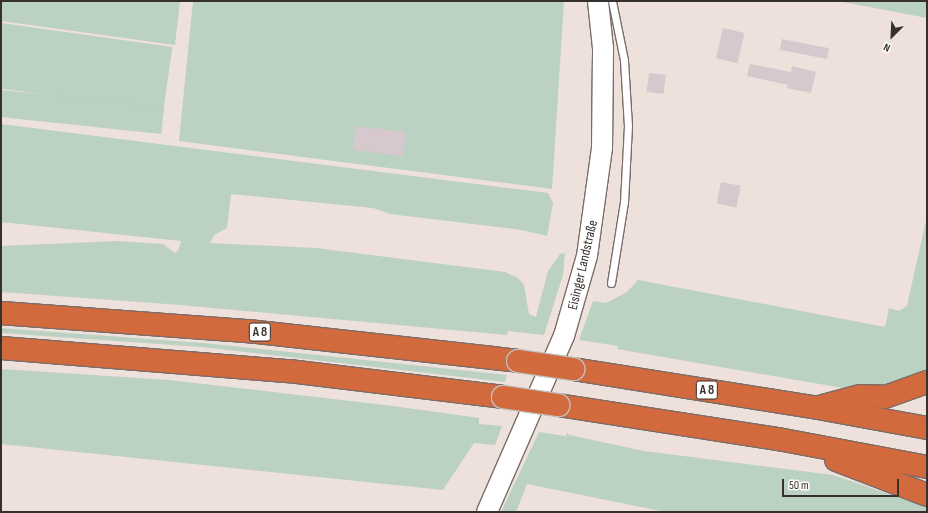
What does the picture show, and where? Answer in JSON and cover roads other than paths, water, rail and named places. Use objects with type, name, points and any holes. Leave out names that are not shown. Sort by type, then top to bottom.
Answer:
[{"type":"highway","name":"A 8","points":[[1,312],[240,330],[518,361],[818,408],[927,428]]},
{"type":"highway","points":[[1,348],[289,371],[503,397],[778,439],[927,467]]},
{"type":"highway","points":[[818,408],[861,396],[885,397],[927,382]]},
{"type":"highway","points":[[778,439],[927,495]]},
{"type":"main road","name":"Eisinger Landstraße","points":[[487,512],[564,336],[587,256],[602,148],[603,54],[598,1]]},
{"type":"lane","name":"Eisinger Landstraße","points":[[611,284],[624,202],[628,132],[624,60],[612,1]]}]
